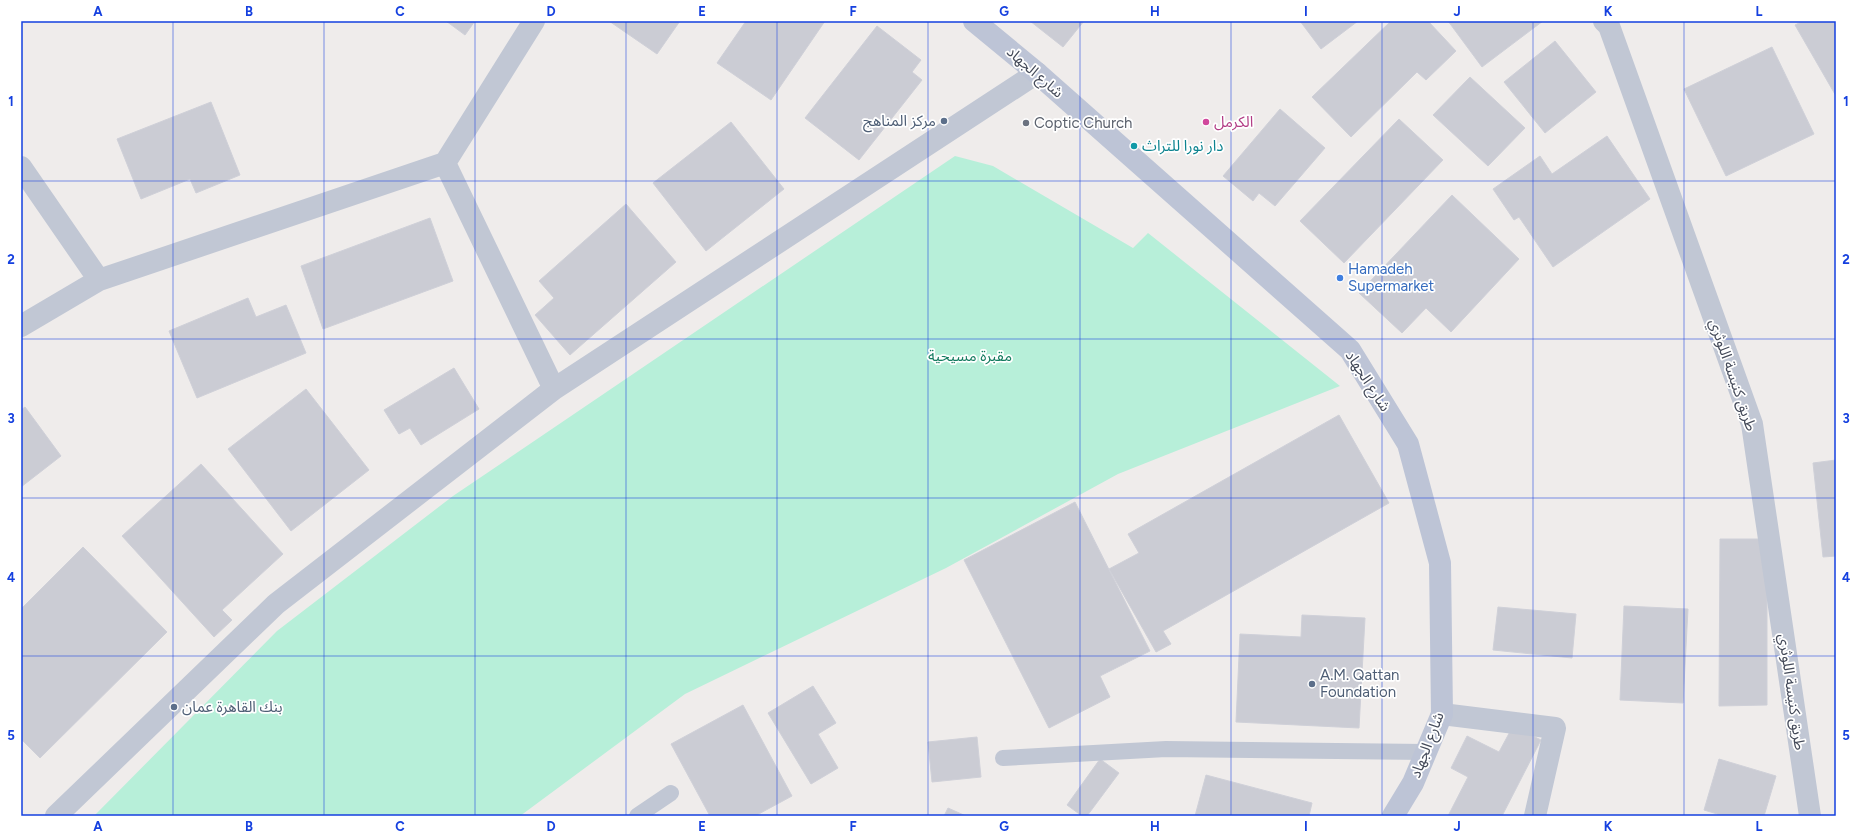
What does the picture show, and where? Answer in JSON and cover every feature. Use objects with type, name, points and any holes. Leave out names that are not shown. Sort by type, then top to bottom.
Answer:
[{"type":"street","points":[[21,326],[99,280],[445,163],[534,21]]},
{"type":"street","name":"شارع الجهاد","points":[[974,21],[1037,73],[1350,350],[1408,444],[1440,563],[1442,714],[1413,783],[1393,816]]},
{"type":"street","name":"طريق كنيسة اللوثري","points":[[1604,21],[1609,26],[1752,424],[1810,816]]},
{"type":"street","points":[[56,816],[276,604],[554,389],[1037,73]]},
{"type":"street","points":[[445,163],[554,389]]},
{"type":"street","points":[[21,167],[99,280]]},
{"type":"street","points":[[1442,714],[1555,728],[1535,816]]},
{"type":"lane","points":[[1003,758],[1166,749],[1426,752]]},
{"type":"lane","points":[[637,816],[671,793]]},
{"type":"green space","name":"مقبرة مسيحية","points":[[955,156],[993,166],[1133,248],[1148,233],[1340,386],[1118,474],[946,568],[685,694],[520,816],[94,816],[277,631],[453,496]]},
{"type":"building","points":[[446,21],[475,21],[465,35]]},
{"type":"building","points":[[609,21],[680,21],[657,54]]},
{"type":"building","points":[[746,21],[825,21],[771,100],[717,63]]},
{"type":"building","points":[[1030,21],[1084,21],[1063,47]]},
{"type":"building","points":[[1300,21],[1358,21],[1321,49]]},
{"type":"building","points":[[1391,21],[1428,21],[1456,51],[1426,80],[1417,72],[1351,137],[1312,97]]},
{"type":"building","points":[[1448,21],[1543,21],[1482,67]]},
{"type":"building","points":[[1803,21],[1836,21],[1836,96],[1795,25]]},
{"type":"building","points":[[877,26],[921,60],[912,72],[922,80],[859,160],[805,118]]},
{"type":"building","points":[[1555,41],[1596,92],[1545,133],[1504,82]]},
{"type":"building","points":[[1772,47],[1814,134],[1726,176],[1684,89]]},
{"type":"building","points":[[1470,77],[1525,128],[1488,166],[1433,115]]},
{"type":"building","points":[[211,102],[240,175],[196,193],[190,179],[141,199],[117,139]]},
{"type":"building","points":[[1280,109],[1325,148],[1275,206],[1259,193],[1253,201],[1223,176]]},
{"type":"building","points":[[1399,119],[1443,160],[1344,263],[1300,221]]},
{"type":"building","points":[[731,122],[784,189],[706,251],[653,183]]},
{"type":"building","points":[[1607,136],[1650,199],[1553,267],[1519,217],[1514,220],[1493,189],[1540,156],[1552,174]]},
{"type":"building","points":[[1452,195],[1519,259],[1451,332],[1426,308],[1402,333],[1359,293]]},
{"type":"building","points":[[626,204],[676,262],[570,355],[535,315],[554,298],[539,281]]},
{"type":"building","points":[[430,218],[453,281],[323,329],[301,266]]},
{"type":"building","points":[[248,298],[256,317],[286,305],[306,353],[197,398],[169,331]]},
{"type":"building","points":[[454,368],[479,409],[421,445],[410,428],[399,434],[384,410]]},
{"type":"building","points":[[306,389],[369,470],[291,531],[228,449]]},
{"type":"building","points":[[25,407],[61,456],[21,487],[21,410]]},
{"type":"building","points":[[1339,415],[1389,503],[1163,631],[1171,644],[1156,652],[1109,569],[1139,553],[1128,534]]},
{"type":"building","points":[[1836,460],[1836,556],[1823,557],[1813,463]]},
{"type":"building","points":[[201,464],[283,554],[222,610],[232,620],[214,637],[122,536]]},
{"type":"building","points":[[1075,502],[1150,651],[1100,676],[1110,697],[1049,728],[964,560]]},
{"type":"building","points":[[1720,539],[1767,539],[1767,705],[1719,706]]},
{"type":"building","points":[[83,547],[167,632],[40,758],[21,739],[21,609]]},
{"type":"building","points":[[1624,606],[1688,609],[1683,703],[1620,700]]},
{"type":"building","points":[[1498,607],[1576,614],[1572,658],[1493,650]]},
{"type":"building","points":[[1302,615],[1365,618],[1359,728],[1236,722],[1240,634],[1301,637]]},
{"type":"building","points":[[813,686],[836,723],[818,734],[838,768],[811,784],[768,713]]},
{"type":"building","points":[[743,705],[792,796],[755,816],[710,816],[671,744]]},
{"type":"building","points":[[1513,726],[1541,740],[1502,816],[1448,816],[1468,777],[1451,768],[1467,736],[1499,752]]},
{"type":"building","points":[[977,737],[981,777],[932,782],[928,742]]},
{"type":"building","points":[[1100,759],[1119,773],[1087,816],[1082,816],[1067,805]]},
{"type":"building","points":[[1719,759],[1776,776],[1764,816],[1724,816],[1704,810]]},
{"type":"building","points":[[1206,775],[1312,803],[1309,816],[1195,816]]},
{"type":"building","points":[[948,808],[966,816],[944,816]]},
{"type":"place","name":"مركز المناهج","points":[[944,121]]},
{"type":"place","name":"الكرمل","points":[[1206,122]]},
{"type":"place","name":"Coptic Church","points":[[1026,123]]},
{"type":"place","name":"دار نورا للتراث","points":[[1134,146]]},
{"type":"place","name":"Hamadeh Supermarket","points":[[1340,278]]},
{"type":"place","name":"A.M. Qattan Foundation","points":[[1312,684]]},
{"type":"place","name":"بنك القاهرة عمان","points":[[174,707]]}]
